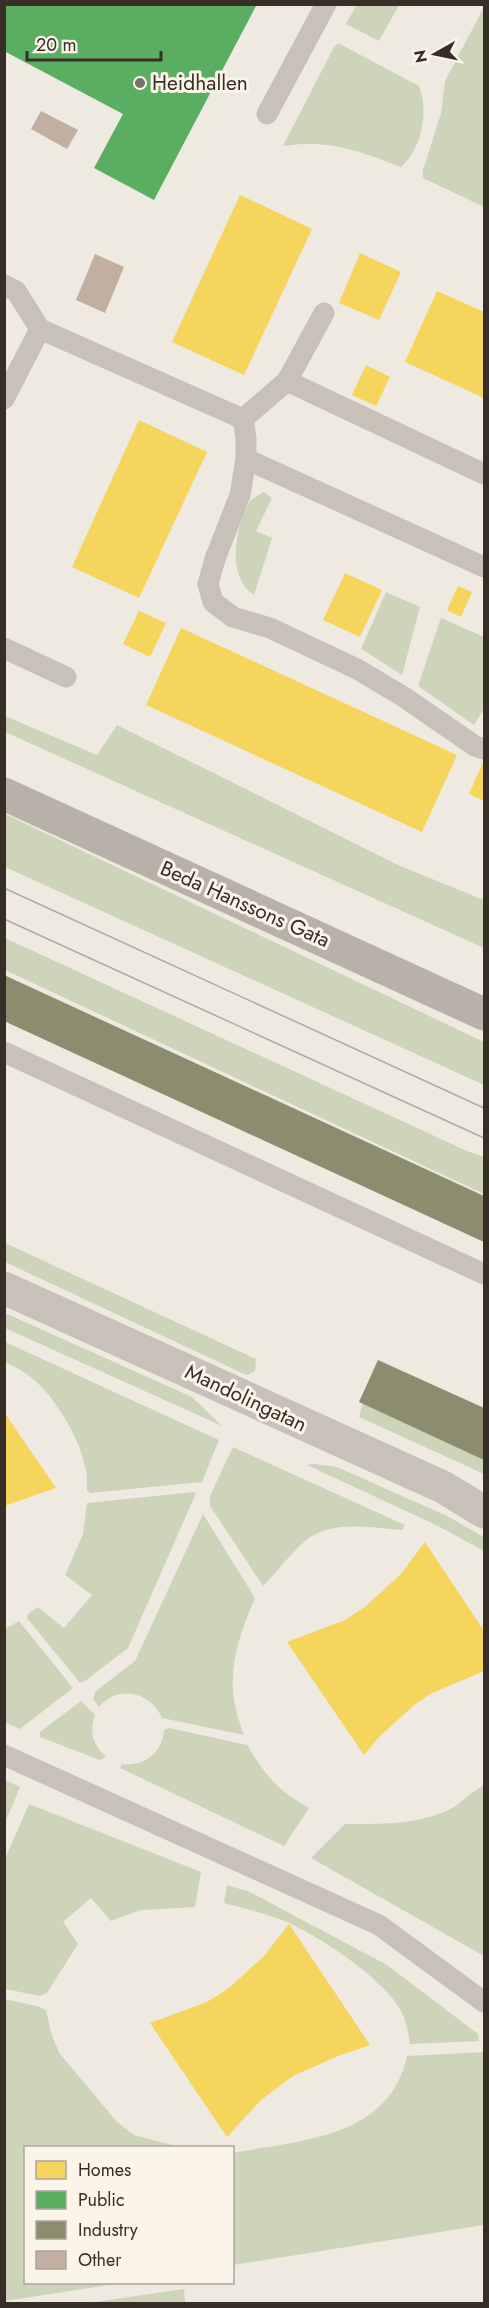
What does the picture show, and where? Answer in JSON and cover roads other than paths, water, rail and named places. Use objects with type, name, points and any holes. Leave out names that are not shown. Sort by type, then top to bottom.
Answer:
[{"type":"street","name":"Beda Hanssons Gata","points":[[4,794],[484,1014]]},
{"type":"street","name":"Mandolingatan","points":[[4,1288],[443,1487],[484,1512]]},
{"type":"lane","points":[[267,114],[326,4]]},
{"type":"lane","points":[[4,285],[16,291],[40,329],[243,419]]},
{"type":"lane","points":[[243,419],[287,381],[324,313]]},
{"type":"lane","points":[[4,399],[40,329]]},
{"type":"lane","points":[[287,381],[484,474]]},
{"type":"lane","points":[[243,419],[246,459],[240,495],[215,559],[208,584],[213,602],[233,617],[270,628],[357,669],[404,697],[475,746],[484,749]]},
{"type":"lane","points":[[246,459],[484,567]]},
{"type":"lane","points":[[4,648],[66,677]]},
{"type":"lane","points":[[4,1052],[484,1274]]},
{"type":"lane","points":[[4,1755],[379,1925],[484,2002]]},
{"type":"tram line","points":[[4,888],[484,1108]]},
{"type":"tram line","points":[[4,919],[484,1138]]},
{"type":"place","name":"Heidhallen","points":[[140,83]]}]
